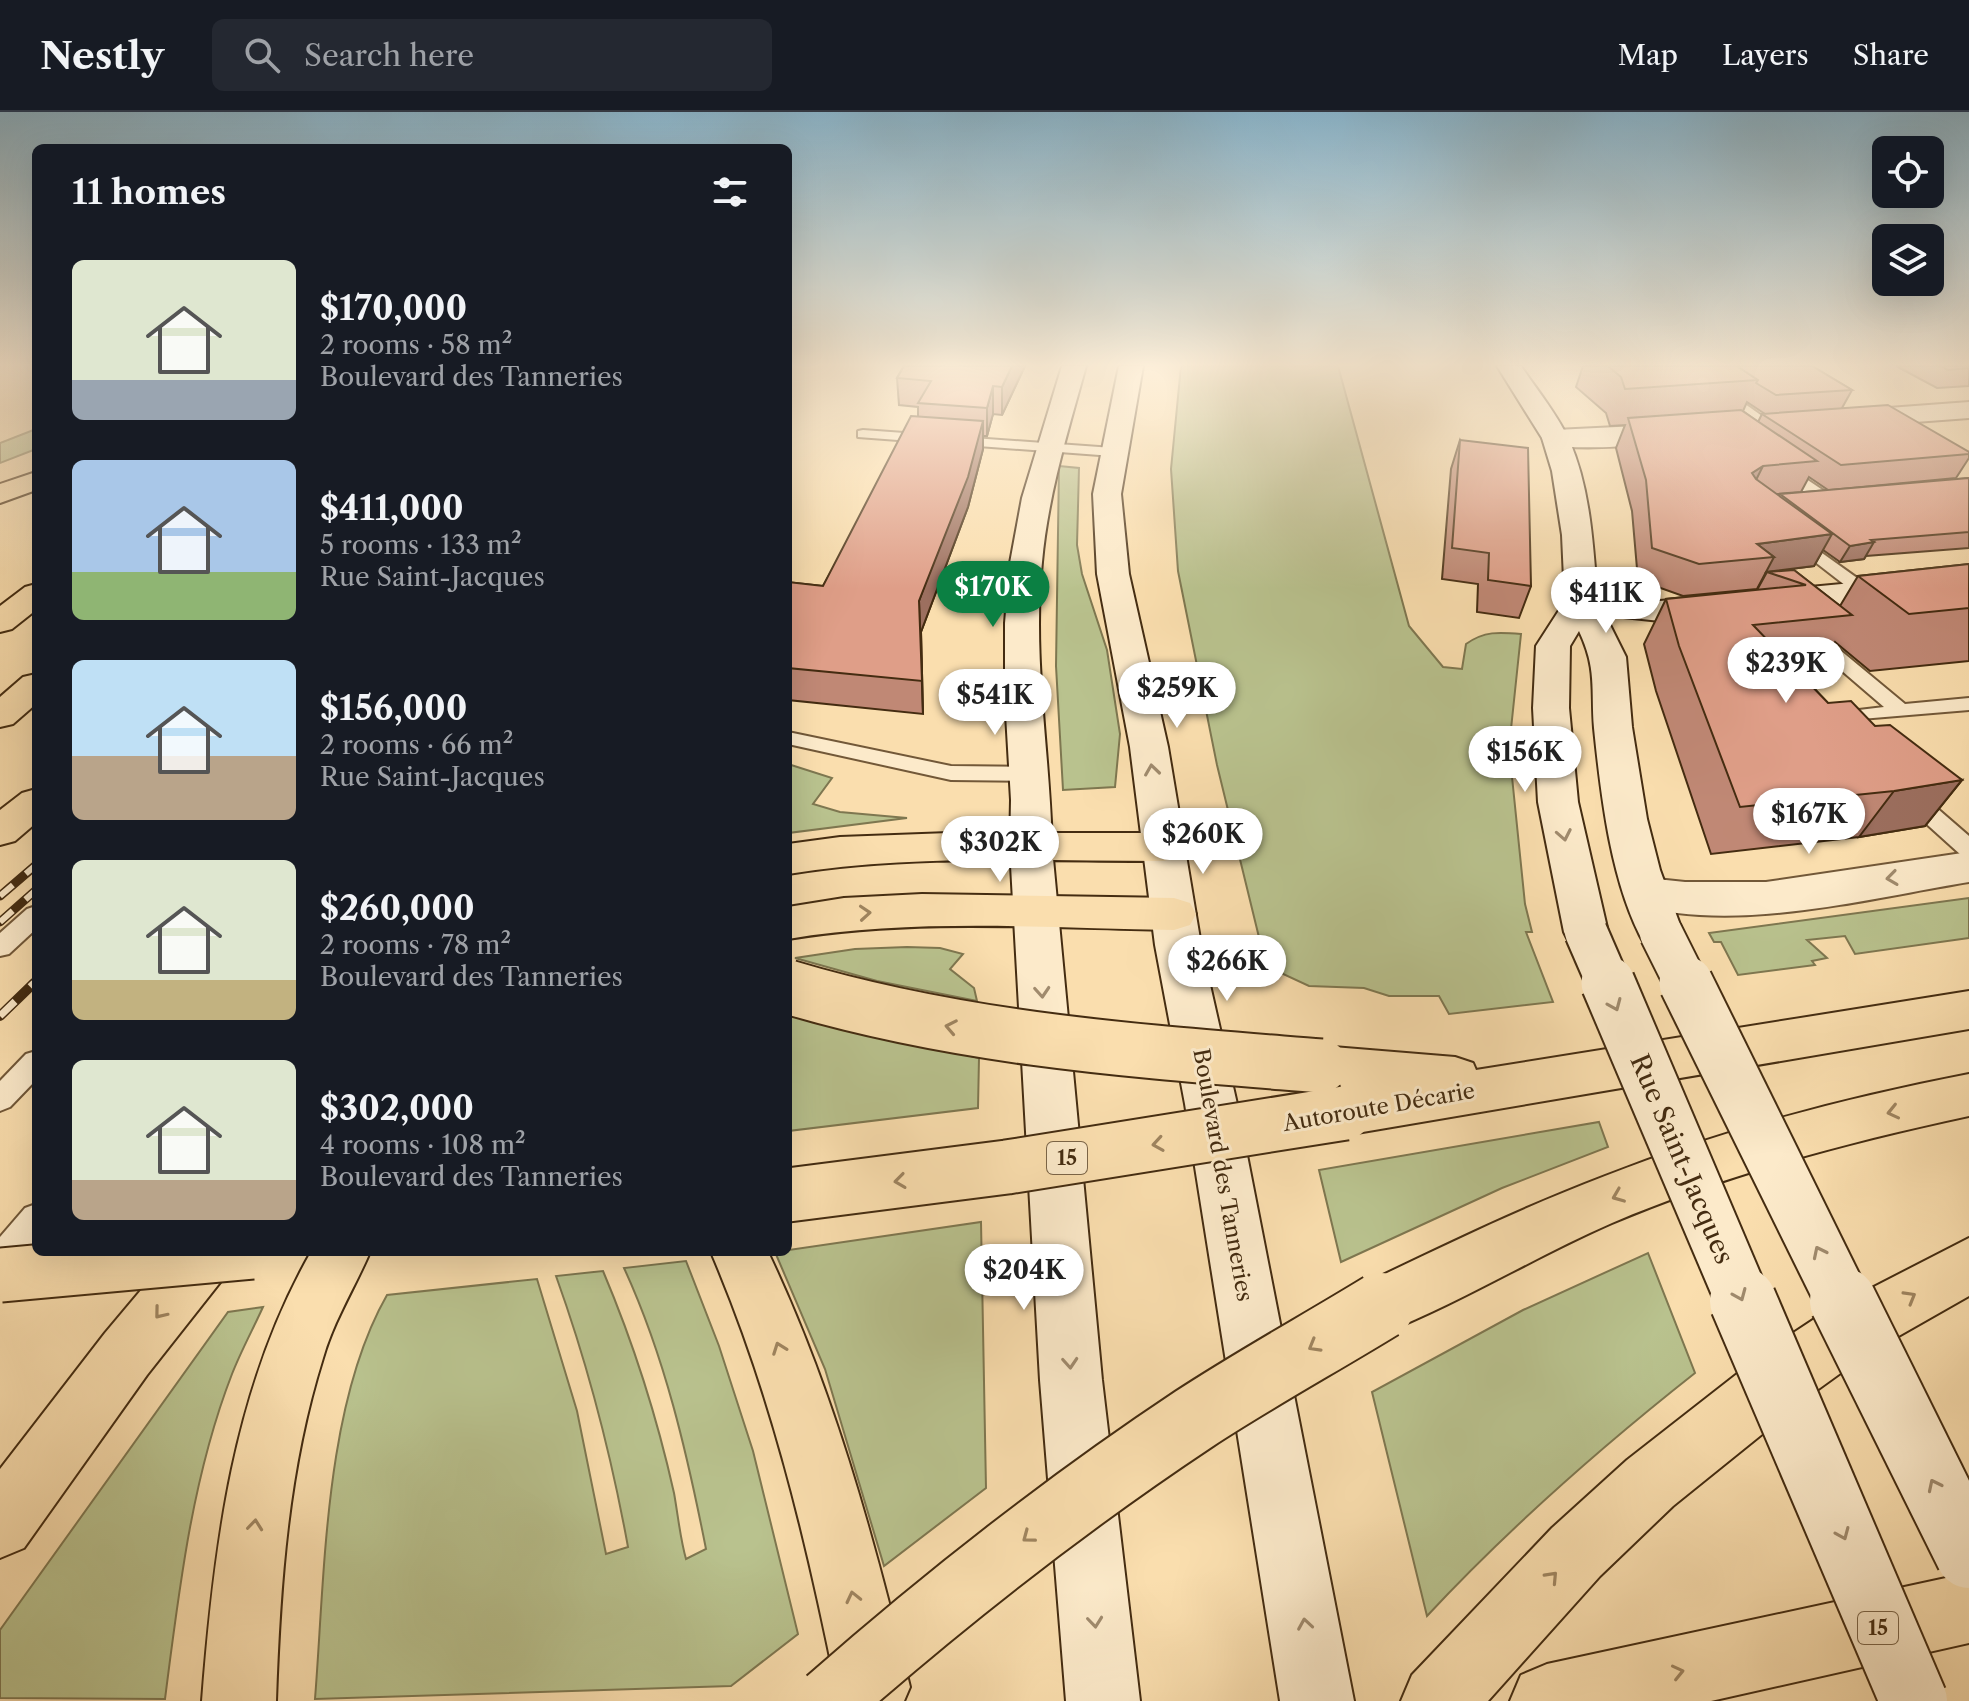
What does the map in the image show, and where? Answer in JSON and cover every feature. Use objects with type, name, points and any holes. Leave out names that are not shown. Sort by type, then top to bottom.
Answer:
[{"type":"highway","points":[[0,474],[32,462]]},
{"type":"highway","points":[[0,494],[32,482]]},
{"type":"highway","points":[[0,622],[32,597]]},
{"type":"highway","points":[[0,718],[32,689]]},
{"type":"highway","points":[[0,718],[32,724]]},
{"type":"highway","points":[[0,831],[32,805]]},
{"type":"highway","points":[[792,859],[874,849],[1164,847]]},
{"type":"highway","points":[[792,922],[884,911],[1174,914]]},
{"type":"highway","points":[[792,988],[858,1008],[1067,1045],[1513,1084]]},
{"type":"highway","name":"Autoroute Décarie","points":[[792,1194],[1007,1167],[1822,1037],[1969,1010]]},
{"type":"highway","points":[[829,1701],[1024,1539],[1120,1469],[1220,1403],[1381,1306],[1567,1217],[1715,1160],[1789,1138],[1969,1095]]},
{"type":"highway","points":[[0,1524],[126,1354],[206,1256]]},
{"type":"highway","points":[[0,1275],[208,1256]]},
{"type":"highway","points":[[239,1701],[258,1499],[270,1435],[309,1318],[340,1256]]},
{"type":"highway","points":[[741,1256],[771,1325],[820,1474],[839,1537],[876,1701]]},
{"type":"highway","points":[[1438,1701],[1597,1532],[1650,1483],[1791,1371],[1846,1333],[1969,1265]]},
{"type":"highway","name":"15","points":[[1547,1701],[1969,1608]]},
{"type":"main road","points":[[1052,440],[1036,498],[1022,623],[1031,848],[1071,1380],[1103,1701]]},
{"type":"main road","name":"Boulevard des Tanneries","points":[[1115,440],[1107,494],[1113,574],[1147,734],[1174,914],[1317,1701]]},
{"type":"main road","points":[[1556,440],[1566,471],[1577,535],[1581,601],[1609,657],[1620,782],[1629,827],[1654,913],[1969,1555]]},
{"type":"main road","points":[[1581,601],[1640,611],[1969,582]]},
{"type":"main road","name":"Rue Saint-Jacques","points":[[1581,601],[1553,646],[1551,708],[1558,802],[1586,932],[1914,1701]]},
{"type":"main road","points":[[1654,913],[1695,901],[1734,900],[1969,867]]},
{"type":"lane","points":[[952,440],[1113,452]]},
{"type":"lane","points":[[1761,453],[1824,498]]},
{"type":"lane","points":[[1794,500],[1853,495]]},
{"type":"lane","points":[[1786,532],[1865,592]]},
{"type":"lane","points":[[1770,601],[1901,711]]},
{"type":"lane","points":[[1846,740],[1822,719],[1969,704]]},
{"type":"lane","points":[[792,739],[951,773],[1029,774]]},
{"type":"lane","points":[[1893,782],[1969,849]]},
{"type":"lane","points":[[0,947],[32,919]]},
{"type":"lane","points":[[0,1099],[32,1066]]},
{"type":"lane","points":[[0,1260],[32,1223]]},
{"type":"green space","points":[[32,440],[32,451],[0,463],[0,443]]},
{"type":"green space","points":[[1174,440],[1358,440],[1409,626],[1443,667],[1462,669],[1466,644],[1479,637],[1492,633],[1521,634],[1511,729],[1511,767],[1525,904],[1532,932],[1526,932],[1553,1002],[1449,1014],[1439,996],[1389,996],[1364,988],[1309,986],[1266,966],[1217,765],[1178,571],[1171,469]]},
{"type":"green space","points":[[1059,466],[1079,468],[1077,545],[1082,574],[1107,650],[1120,734],[1115,787],[1063,790],[1056,666]]},
{"type":"green space","points":[[792,765],[832,778],[813,804],[840,812],[907,818],[792,832]]},
{"type":"green space","points":[[1969,898],[1969,938],[1855,954],[1845,936],[1807,940],[1827,958],[1812,961],[1815,965],[1738,975],[1721,942],[1714,942],[1709,933]]},
{"type":"green space","points":[[940,948],[963,954],[950,969],[974,988],[977,1001],[877,981],[795,958],[855,949]]},
{"type":"green space","points":[[792,1013],[979,1058],[978,1108],[792,1131]]},
{"type":"green space","points":[[1599,1122],[1608,1147],[1502,1188],[1341,1262],[1319,1170]]},
{"type":"green space","points":[[981,1222],[986,1488],[884,1566],[825,1369],[777,1256],[792,1256],[792,1250]]},
{"type":"green space","points":[[1648,1253],[1695,1373],[1556,1490],[1490,1551],[1427,1616],[1372,1392],[1523,1310]]},
{"type":"green space","points":[[686,1261],[719,1346],[753,1451],[798,1634],[731,1686],[315,1699],[326,1545],[339,1438],[366,1339],[387,1295],[537,1279],[577,1411],[606,1554],[628,1547],[598,1410],[556,1276],[603,1271],[652,1408],[674,1493],[686,1559],[706,1549],[699,1513],[663,1371],[624,1268]]},
{"type":"green space","points":[[263,1307],[218,1413],[197,1493],[165,1699],[0,1698],[0,1630],[228,1312]]},
{"type":"building","points":[[898,440],[978,440],[968,477],[919,601],[922,681],[792,668],[792,582],[823,586]]},
{"type":"building","points":[[1460,440],[1528,448],[1531,586],[1488,580],[1489,553],[1452,548]]},
{"type":"building","points":[[1634,440],[1786,440],[1817,461],[1763,466],[1752,473],[1832,534],[1757,544],[1774,557],[1699,564],[1652,548],[1646,480]]},
{"type":"building","points":[[1803,440],[1949,440],[1969,452],[1969,454],[1841,465]]},
{"type":"building","points":[[1969,478],[1969,532],[1871,540],[1874,542],[1850,546],[1780,494]]},
{"type":"building","points":[[1969,564],[1969,608],[1909,614],[1858,576]]},
{"type":"building","points":[[1794,570],[1852,615],[1753,625],[1828,703],[1851,701],[1875,726],[1890,725],[1962,780],[1894,791],[1740,807],[1679,646],[1666,599],[1806,585],[1767,572]]},
{"type":"railway","points":[[0,896],[32,868]]},
{"type":"railway","points":[[0,922],[32,894]]},
{"type":"railway","points":[[0,1016],[32,985]]}]
